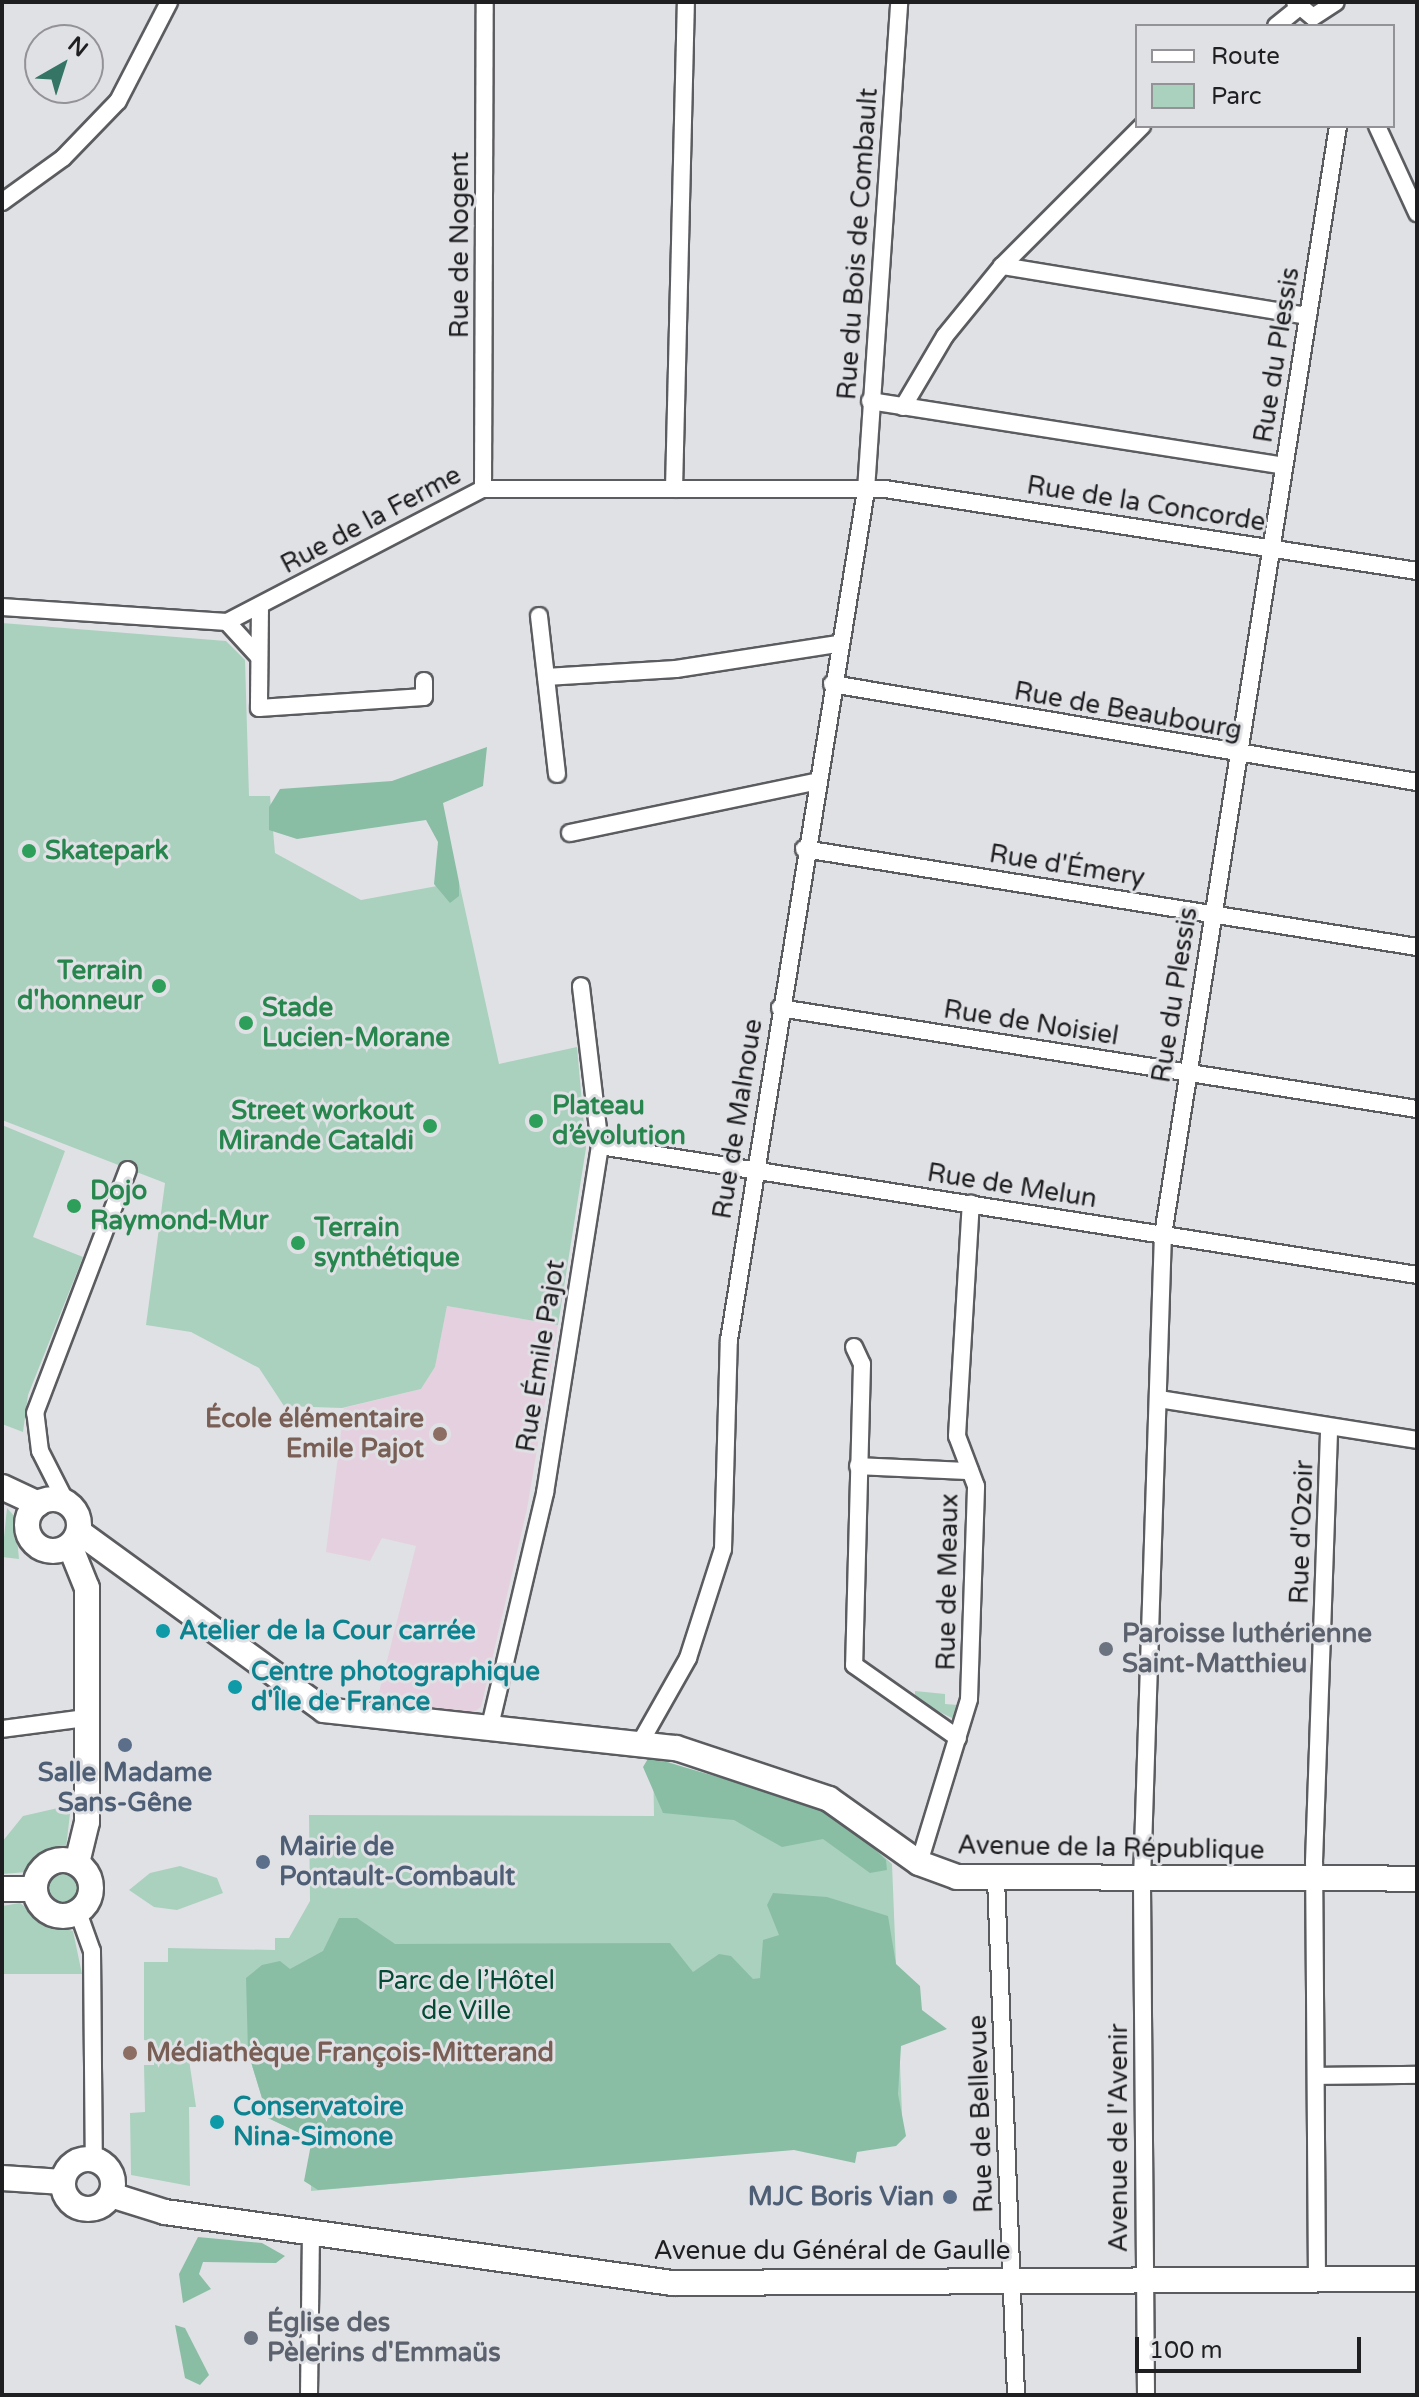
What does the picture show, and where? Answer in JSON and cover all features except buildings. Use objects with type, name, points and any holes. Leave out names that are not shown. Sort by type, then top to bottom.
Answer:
[{"type":"street","points":[[2,202],[63,158],[118,101],[169,2]]},
{"type":"street","name":"Rue de Nogent","points":[[483,489],[485,2]]},
{"type":"street","points":[[674,489],[686,2]]},
{"type":"street","name":"Rue du Bois de Combault","points":[[866,490],[899,2]]},
{"type":"street","points":[[1278,24],[1296,5],[1331,14]]},
{"type":"street","points":[[903,407],[945,336],[1002,266],[1140,128]]},
{"type":"street","name":"Rue du Plessis","points":[[1142,1880],[1163,1235],[1269,547],[1338,128]]},
{"type":"street","points":[[1378,128],[1417,213]]},
{"type":"street","points":[[1002,266],[1308,316]]},
{"type":"street","points":[[870,401],[1283,466]]},
{"type":"street","name":"Rue de la Ferme","points":[[2,607],[227,622],[483,489],[866,490]]},
{"type":"street","name":"Rue de la Concorde","points":[[866,490],[1417,571]]},
{"type":"street","name":"Rue de Malnoue","points":[[640,1743],[688,1658],[723,1549],[725,1386],[804,849],[866,490]]},
{"type":"street","points":[[260,606],[259,708],[424,697],[424,681]]},
{"type":"street","points":[[539,616],[557,774]]},
{"type":"street","points":[[227,622],[259,657]]},
{"type":"street","points":[[546,677],[676,669],[838,644]]},
{"type":"street","name":"Rue de Beaubourg","points":[[832,684],[1417,782]]},
{"type":"street","points":[[570,833],[815,782]]},
{"type":"street","name":"Rue d'Émery","points":[[804,849],[1417,947]]},
{"type":"street","name":"Rue Émile Pajot","points":[[489,1730],[545,1493],[600,1146],[581,986]]},
{"type":"street","name":"Rue de Noisiel","points":[[780,1008],[1417,1109]]},
{"type":"street","name":"Rue de Melun","points":[[600,1146],[754,1173],[971,1203],[1417,1275]]},
{"type":"street","points":[[78,1912],[91,1891],[77,1863],[87,1822],[87,1588],[66,1502],[40,1451],[35,1413],[128,1170]]},
{"type":"street","name":"Rue de Meaux","points":[[919,1863],[969,1699],[976,1486],[957,1436],[971,1203]]},
{"type":"street","points":[[854,1347],[862,1364],[854,1665],[958,1738]]},
{"type":"street","points":[[1159,1399],[1417,1440]]},
{"type":"street","name":"Rue d'Ozoir","points":[[1317,2280],[1315,1878],[1329,1427]]},
{"type":"street","points":[[858,1466],[970,1471]]},
{"type":"street","points":[[2,1487],[33,1511],[41,1548],[74,1539]]},
{"type":"street","points":[[2,1497],[33,1511],[66,1502]]},
{"type":"street","name":"Avenue de la République","points":[[74,1539],[318,1707],[489,1730],[676,1748],[829,1799],[919,1863],[957,1877],[1417,1879]]},
{"type":"street","points":[[2,1729],[85,1718]]},
{"type":"street","points":[[35,1889],[52,1862],[77,1863]]},
{"type":"street","name":"Rue de Bellevue","points":[[996,1879],[1016,2395]]},
{"type":"street","name":"Avenue de l'Avenir","points":[[1142,1880],[1146,2395]]},
{"type":"street","points":[[2,1889],[35,1889]]},
{"type":"street","points":[[35,1889],[50,1913],[78,1912]]},
{"type":"street","points":[[78,1912],[92,1951],[94,2160]]},
{"type":"street","points":[[1316,2076],[1417,2075]]},
{"type":"street","points":[[63,2182],[70,2167],[94,2160]]},
{"type":"street","points":[[63,2182],[79,2207],[101,2206],[111,2195],[111,2173],[94,2160]]},
{"type":"street","points":[[2,2178],[63,2182]]},
{"type":"street","name":"Avenue du Général de Gaulle","points":[[111,2195],[165,2212],[672,2283],[1417,2279]]},
{"type":"street","points":[[309,2395],[311,2233]]},
{"type":"shaded area","name":"École élémentaire Emile Pajot","points":[[447,1306],[558,1325],[527,1509],[481,1707],[474,1712],[376,1704],[416,1546],[382,1538],[370,1561],[326,1552],[344,1408],[421,1389],[435,1367]]},
{"type":"green space","name":"Stade Lucien-Morane","points":[[2,623],[226,641],[245,660],[249,796],[270,796],[275,853],[361,900],[459,882],[499,1064],[577,1047],[586,1148],[558,1325],[447,1306],[435,1367],[421,1389],[342,1408],[284,1406],[259,1368],[191,1332],[146,1325],[165,1183],[2,1120]]},
{"type":"green space","points":[[487,747],[483,786],[443,803],[459,882],[459,896],[450,903],[434,884],[438,842],[426,820],[297,839],[269,830],[269,807],[280,789],[392,781]]},
{"type":"green space","points":[[2,1125],[65,1151],[33,1237],[83,1257],[28,1395],[23,1432],[2,1424]]},
{"type":"green space","points":[[7,1508],[15,1517],[19,1559],[2,1557]]},
{"type":"green space","points":[[915,1691],[945,1694],[945,1704],[958,1705],[954,1719],[915,1700]]},
{"type":"green space","points":[[649,1757],[811,1804],[844,1820],[886,1860],[887,1870],[870,1873],[823,1839],[782,1847],[734,1820],[663,1813],[643,1767]]},
{"type":"green space","name":"Parc de l’Hôtel de Ville","points":[[653,1757],[843,1820],[892,1864],[903,2139],[311,2191],[312,2139],[268,2118],[248,2052],[188,2053],[196,2107],[189,2107],[190,2186],[131,2175],[130,2113],[145,2112],[144,2065],[154,2065],[154,2041],[144,2040],[144,1962],[168,1962],[168,1948],[275,1950],[275,1938],[289,1938],[310,1901],[309,1815],[654,1816]]},
{"type":"green space","points":[[71,1805],[66,1848],[41,1856],[27,1872],[2,1874],[2,1842],[23,1816]]},
{"type":"green space","points":[[180,1866],[217,1878],[223,1893],[177,1910],[154,1907],[129,1890],[150,1873]]},
{"type":"green space","points":[[63,1872],[74,1876],[78,1887],[74,1898],[63,1902],[52,1898],[48,1887],[52,1876]]},
{"type":"green space","name":"Parc de l’Hôtel de Ville","points":[[773,1893],[827,1897],[888,1916],[896,1964],[920,1986],[922,2010],[947,2029],[901,2046],[898,2094],[906,2136],[896,2146],[857,2152],[855,2163],[794,2150],[318,2190],[304,2181],[312,2139],[268,2118],[248,2052],[246,1978],[262,1965],[280,1961],[290,1969],[323,1951],[339,1918],[357,1918],[395,1944],[670,1943],[693,1972],[719,1954],[731,1956],[753,1979],[760,1978],[763,1940],[779,1935],[767,1905]]},
{"type":"green space","points":[[20,1903],[48,1924],[73,1931],[82,1974],[2,1974],[2,1906]]},
{"type":"green space","points":[[198,2237],[262,2243],[285,2256],[276,2263],[203,2262],[199,2274],[211,2289],[183,2303],[179,2274]]},
{"type":"green space","points":[[175,2325],[185,2328],[209,2375],[200,2385],[185,2378]]},
{"type":"place","name":"Skatepark","points":[[29,851]]},
{"type":"place","name":"Terrain d'honneur","points":[[159,986]]},
{"type":"place","name":"Stade Lucien-Morane","points":[[246,1023]]},
{"type":"place","name":"Plateau d’évolution","points":[[536,1121]]},
{"type":"place","name":"Street workout Mirande Cataldi","points":[[430,1126]]},
{"type":"place","name":"Dojo Raymond-Mur","points":[[74,1206]]},
{"type":"place","name":"Terrain synthétique","points":[[298,1243]]},
{"type":"place","name":"École élémentaire Emile Pajot","points":[[440,1434]]},
{"type":"place","name":"Atelier de la Cour carrée","points":[[163,1631]]},
{"type":"place","name":"Paroisse luthérienne Saint-Matthieu","points":[[1106,1649]]},
{"type":"place","name":"Centre photographique d'Île de France","points":[[235,1687]]},
{"type":"place","name":"Salle Madame Sans-Gêne","points":[[125,1745]]},
{"type":"place","name":"Mairie de Pontault-Combault","points":[[263,1862]]},
{"type":"place","name":"Médiathèque François-Mitterand","points":[[130,2053]]},
{"type":"place","name":"Conservatoire Nina-Simone","points":[[217,2122]]},
{"type":"place","name":"MJC Boris Vian","points":[[950,2197]]},
{"type":"place","name":"Église des Pèlerins d'Emmaüs","points":[[251,2338]]}]
